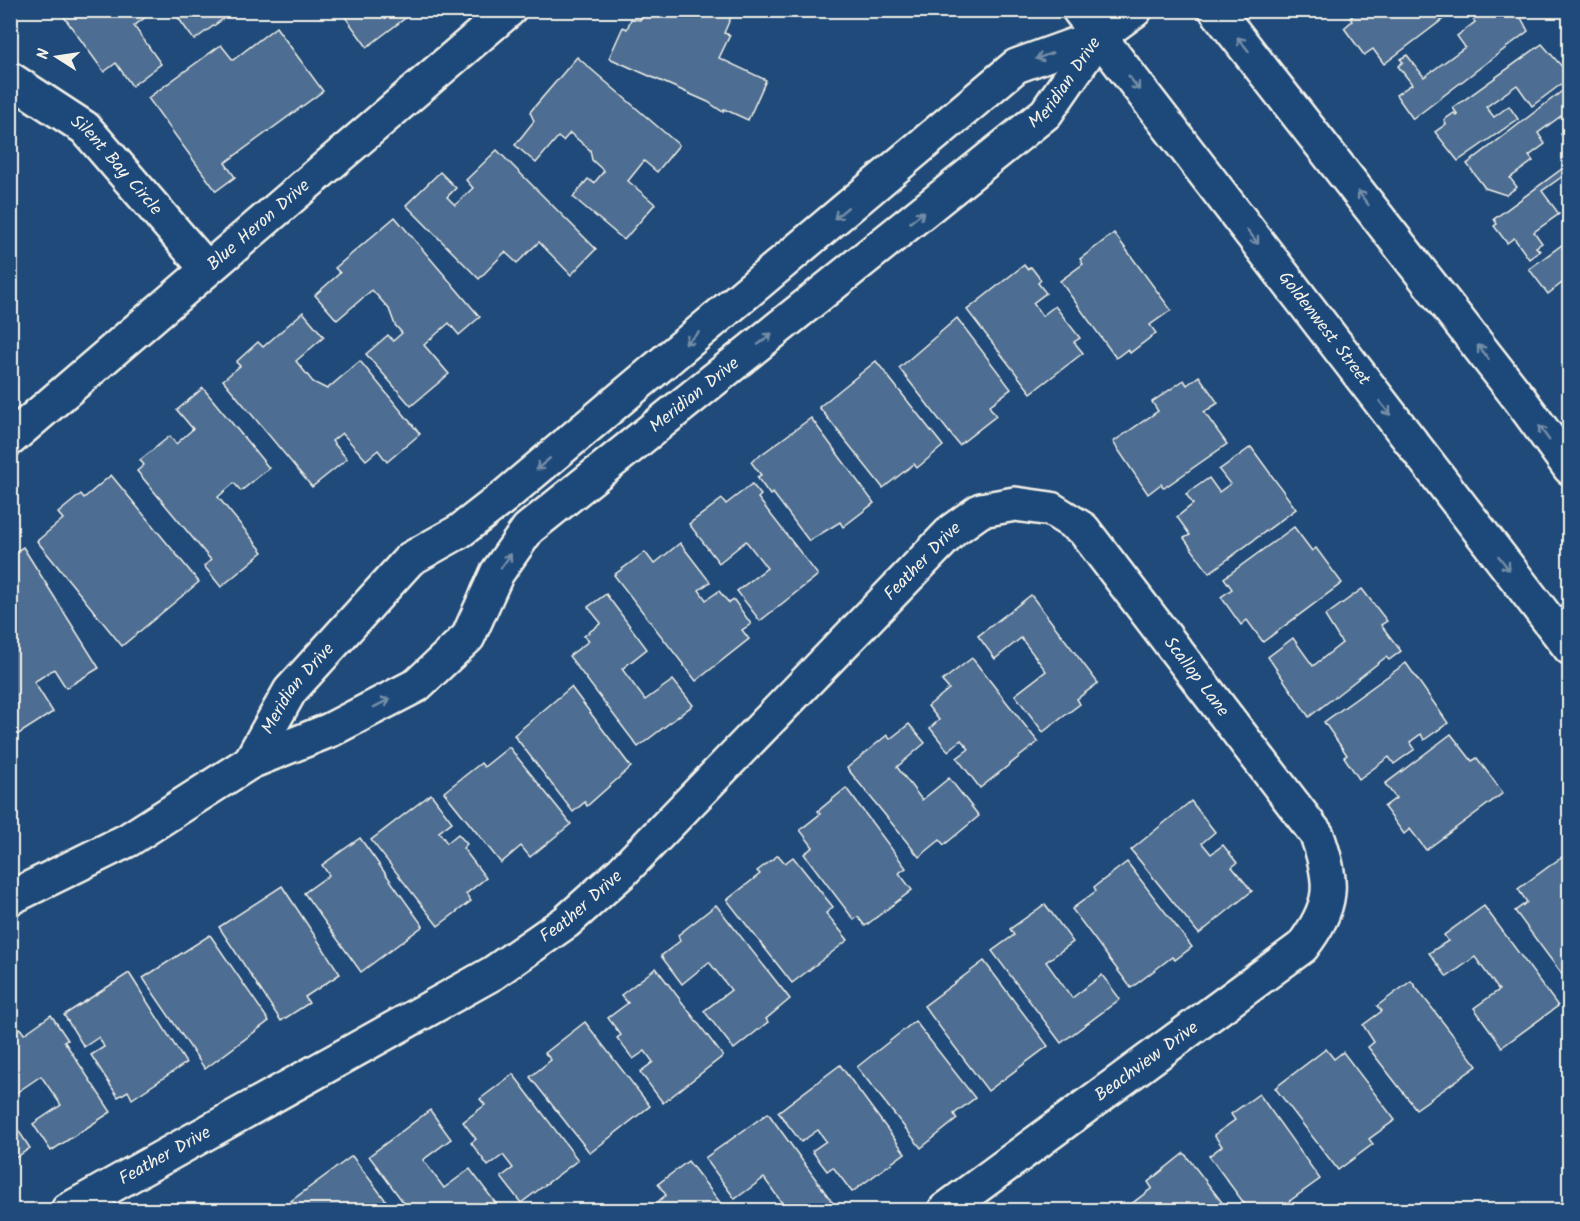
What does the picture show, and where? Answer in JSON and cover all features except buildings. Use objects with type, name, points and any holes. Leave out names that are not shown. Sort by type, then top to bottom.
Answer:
[{"type":"street","name":"Blue Heron Drive","points":[[10,439],[509,10]]},
{"type":"street","name":"Goldenwest Street","points":[[1080,10],[1569,648]]},
{"type":"street","points":[[1099,36],[1135,10]]},
{"type":"street","points":[[1216,10],[1519,398],[1569,468]]},
{"type":"street","name":"Meridian Drive","points":[[250,762],[290,691],[410,559],[460,531],[505,496],[1016,66],[1099,36]]},
{"type":"street","name":"Meridian Drive","points":[[10,898],[128,840],[250,762],[330,730],[417,685],[468,637],[497,573],[528,529],[1046,113],[1099,36]]},
{"type":"street","name":"Silent Bay Circle","points":[[10,79],[85,128],[207,270]]},
{"type":"street","name":"Scallop Lane","points":[[1015,504],[1051,509],[1083,529],[1317,835],[1328,866],[1328,897]]},
{"type":"street","name":"Feather Drive","points":[[68,1210],[493,973],[566,922],[622,872],[952,530],[981,510],[1015,504]]},
{"type":"street","name":"Beachview Drive","points":[[945,1210],[1302,947],[1321,923],[1328,897]]}]
